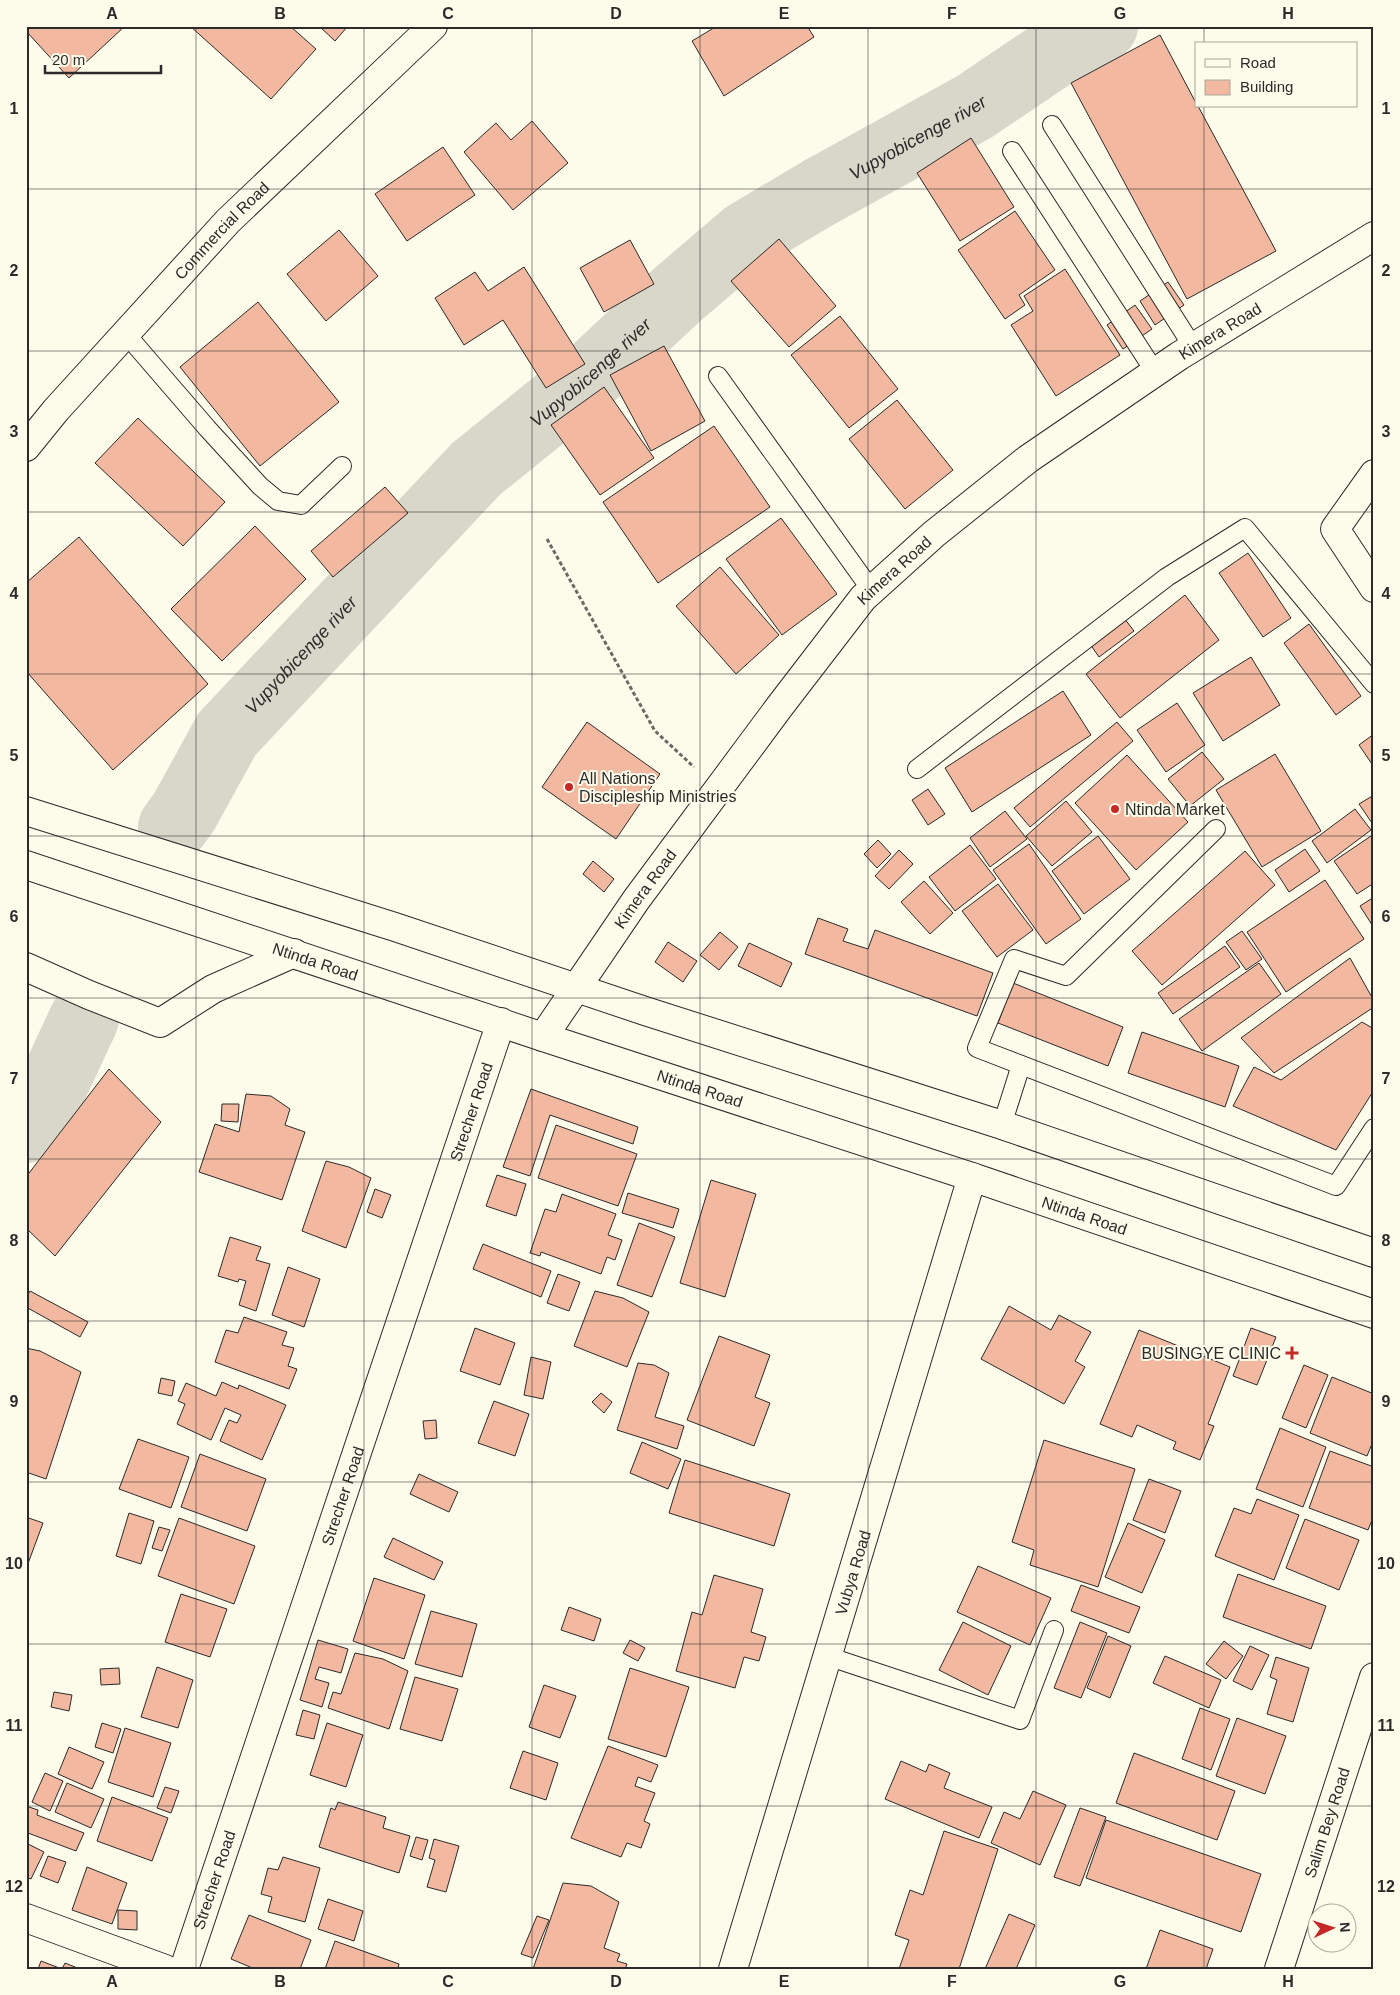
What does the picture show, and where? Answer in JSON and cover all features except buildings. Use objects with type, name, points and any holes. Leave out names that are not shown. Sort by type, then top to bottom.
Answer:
[{"type":"street","name":"Commercial Road","points":[[26,447],[56,410],[228,221],[433,26]]},
{"type":"street","name":"Kimera Road","points":[[543,1037],[636,900],[862,598],[934,534],[1028,459],[1193,347],[1374,236]]},
{"type":"street","points":[[1374,474],[1335,529],[1374,588]]},
{"type":"street","points":[[26,810],[395,927],[1002,1125],[1374,1253]]},
{"type":"street","name":"Ntinda Road","points":[[26,865],[972,1177],[1374,1314]]},
{"type":"street","points":[[26,967],[89,995],[160,1023],[213,988],[294,953]]},
{"type":"street","name":"Strecher Road","points":[[184,1969],[501,1022]]},
{"type":"street","name":"Vubya Road","points":[[733,1969],[972,1177]]},
{"type":"street","name":"Salim Bey Road","points":[[1279,1969],[1374,1677]]},
{"type":"street","points":[[26,1918],[165,1969]]},
{"type":"lane","points":[[1052,125],[1193,347]]},
{"type":"lane","points":[[1012,151],[1156,372]]},
{"type":"lane","points":[[126,334],[207,428],[260,486],[278,501],[301,505],[342,466]]},
{"type":"lane","points":[[718,376],[872,591]]},
{"type":"lane","points":[[917,769],[1167,577],[1245,528],[1374,684]]},
{"type":"lane","points":[[1216,829],[1066,976],[1014,959],[977,1048],[1336,1186],[1374,1128]]},
{"type":"lane","points":[[1002,1125],[1020,1065]]},
{"type":"lane","points":[[827,1656],[1020,1720],[1054,1630]]},
{"type":"path","points":[[547,538],[655,731],[718,789]]},
{"type":"waterway","name":"Vupyobicenge river","points":[[173,827],[184,812],[227,734],[476,469],[586,380],[677,295],[746,236],[820,192],[974,107],[1054,53],[1103,26]]},
{"type":"waterway","name":"Vupyobicenge river","points":[[26,1128],[41,1111],[84,1019]]},
{"type":"place","name":"All Nations Discipleship Ministries","points":[[569,787]]},
{"type":"place","name":"Ntinda Market","points":[[1115,809]]},
{"type":"place","name":"BUSINGYE CLINIC","points":[[1292,1353]]}]
